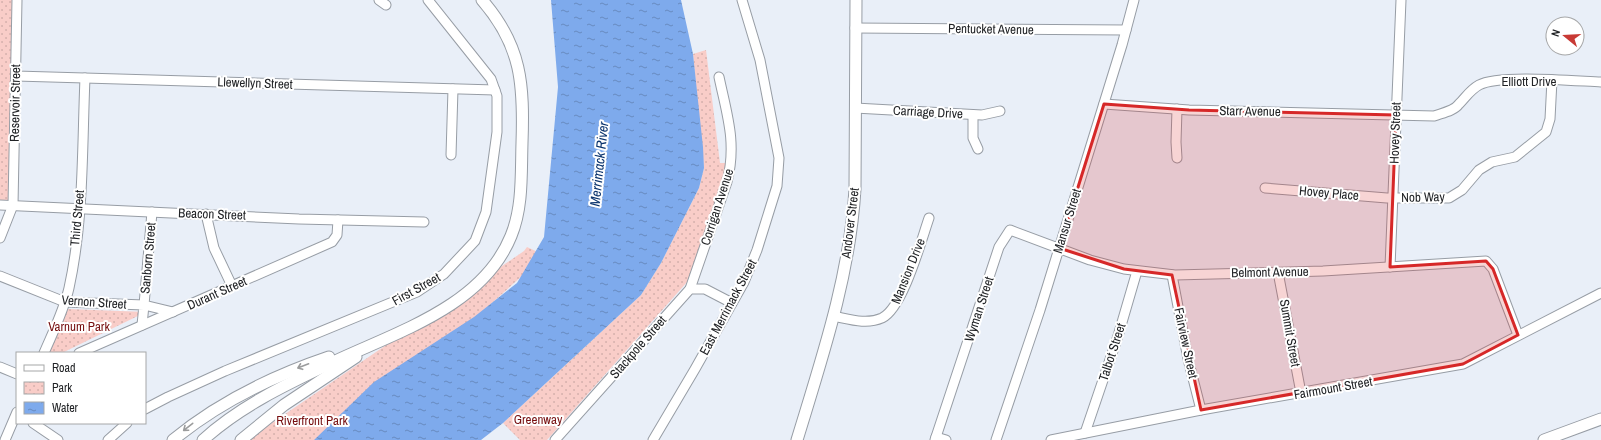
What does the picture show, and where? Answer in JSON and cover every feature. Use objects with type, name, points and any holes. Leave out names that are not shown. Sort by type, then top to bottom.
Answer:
[{"type":"main road","points":[[203,440],[232,418],[269,395],[329,364],[380,341],[439,311],[476,284],[500,258],[515,224],[521,190],[523,106],[521,81],[508,39],[496,18],[482,0]]},
{"type":"main road","name":"Andover Street","points":[[797,440],[833,316],[842,278],[853,217],[855,189],[856,0]]},
{"type":"main road","points":[[173,440],[218,407],[266,382],[310,364],[380,341]]},
{"type":"main road","points":[[213,440],[257,409],[333,369],[380,341]]},
{"type":"main road","points":[[241,440],[284,405],[380,341]]},
{"type":"main road","points":[[1544,440],[1601,419]]},
{"type":"street","name":"Reservoir Street","points":[[13,206],[18,0]]},
{"type":"street","name":"First Street","points":[[146,408],[225,371],[404,298],[429,285],[444,274],[462,257],[475,241],[486,212],[497,132],[497,96],[491,79],[428,0]]},
{"type":"street","name":"East Merrimack Street","points":[[653,440],[744,282],[754,259],[777,186],[779,158],[760,60],[742,0]]},
{"type":"street","name":"Mansur Street","points":[[996,440],[1059,248],[1104,104],[1134,0]]},
{"type":"street","name":"Hovey Street","points":[[1390,267],[1401,0]]},
{"type":"street","name":"Pentucket Avenue","points":[[855,28],[1126,30]]},
{"type":"street","name":"Llewellyn Street","points":[[16,76],[495,90]]},
{"type":"street","name":"Corrigan Avenue","points":[[690,289],[727,182],[731,166],[733,147],[719,77]]},
{"type":"street","name":"Third Street","points":[[44,352],[65,302],[71,274],[79,209],[85,78]]},
{"type":"street","name":"Elliott Drive","points":[[1396,115],[1434,116],[1446,112],[1458,106],[1467,94],[1480,84],[1517,79],[1601,82]]},
{"type":"street","name":"Nob Way","points":[[1393,198],[1449,198],[1462,190],[1480,170],[1492,162],[1515,157],[1546,132],[1550,119],[1552,80]]},
{"type":"street","points":[[451,155],[453,89]]},
{"type":"street","name":"Starr Avenue","points":[[1104,104],[1177,109],[1396,115]]},
{"type":"street","name":"Carriage Drive","points":[[855,108],[973,115],[992,114],[1000,111]]},
{"type":"street","points":[[1177,109],[1177,158]]},
{"type":"street","points":[[973,115],[973,138],[978,149]]},
{"type":"street","name":"Hovey Place","points":[[1265,188],[1393,198]]},
{"type":"street","name":"Beacon Street","points":[[0,205],[338,220],[424,222]]},
{"type":"street","points":[[0,238],[13,206]]},
{"type":"street","name":"Sanborn Street","points":[[144,305],[152,212]]},
{"type":"street","points":[[206,214],[214,248],[232,286]]},
{"type":"street","name":"Mansion Drive","points":[[833,316],[864,321],[875,320],[888,314],[899,300],[929,218]]},
{"type":"street","name":"Durant Street","points":[[81,352],[332,242],[337,234],[338,220]]},
{"type":"street","name":"Wyman Street","points":[[935,439],[999,247],[1010,230],[1059,248]]},
{"type":"street","name":"Belmont Avenue","points":[[1059,248],[1090,260],[1137,271],[1172,275],[1278,272],[1486,261],[1493,268],[1518,335]]},
{"type":"street","name":"Talbot Street","points":[[1084,433],[1118,336],[1137,271]]},
{"type":"street","name":"Summit Street","points":[[1278,272],[1301,394]]},
{"type":"street","name":"Fairview Street","points":[[1172,275],[1188,359],[1201,410]]},
{"type":"street","name":"Vernon Street","points":[[0,276],[65,302],[144,305],[173,312]]},
{"type":"street","points":[[690,289],[705,289],[732,303]]},
{"type":"street","name":"Stackpole Street","points":[[555,440],[690,289]]},
{"type":"street","name":"Fairmount Street","points":[[1051,440],[1201,410],[1301,394],[1463,364],[1601,294]]},
{"type":"street","name":"Vernon Street","points":[[142,325],[144,305]]},
{"type":"street","points":[[0,367],[16,374]]},
{"type":"street","points":[[5,440],[16,414]]},
{"type":"street","points":[[34,424],[58,440]]},
{"type":"street","points":[[108,440],[126,424]]},
{"type":"street","points":[[935,439],[946,440]]},
{"type":"highlighted area","points":[[1104,104],[1189,110],[1396,115],[1390,267],[1486,261],[1493,269],[1518,335],[1463,364],[1201,410],[1172,275],[1124,269],[1059,248]]},
{"type":"green space","points":[[0,0],[17,0],[13,205],[0,205]]},
{"type":"green space","name":"Greenway","points":[[706,50],[720,163],[730,163],[688,281],[547,440],[520,440],[503,423],[641,295],[661,263],[699,188],[704,168],[693,54]]},
{"type":"green space","name":"Riverfront Park","points":[[527,247],[542,254],[535,264],[482,312],[320,440],[247,440],[524,251]]},
{"type":"green space","name":"Varnum Park","points":[[68,309],[146,312],[64,352],[49,352]]},
{"type":"water","name":"Merrimack River","points":[[551,0],[681,0],[693,54],[704,168],[699,188],[661,263],[641,295],[503,423],[481,440],[314,440],[374,382],[474,317],[517,283],[544,237],[558,87]]}]
